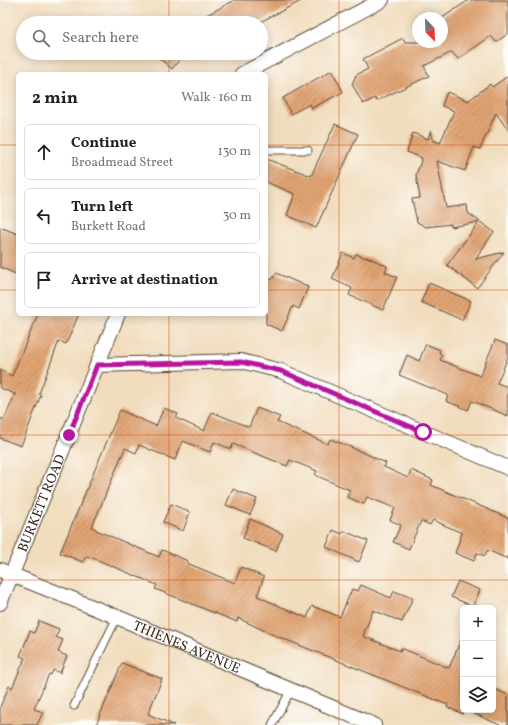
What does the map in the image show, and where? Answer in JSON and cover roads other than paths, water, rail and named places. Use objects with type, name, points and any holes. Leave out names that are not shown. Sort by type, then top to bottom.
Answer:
[{"type":"street","points":[[246,72],[382,0]]},
{"type":"street","name":"BURKETT ROAD","points":[[0,603],[6,573],[117,316]]},
{"type":"street","points":[[97,365],[241,362],[274,370],[508,468]]},
{"type":"street","name":"THIENES AVENUE","points":[[6,573],[117,616],[374,725]]},
{"type":"lane","points":[[268,150],[308,150]]},
{"type":"lane","points":[[74,706],[117,616]]},
{"type":"lane","points":[[272,725],[291,690]]}]
